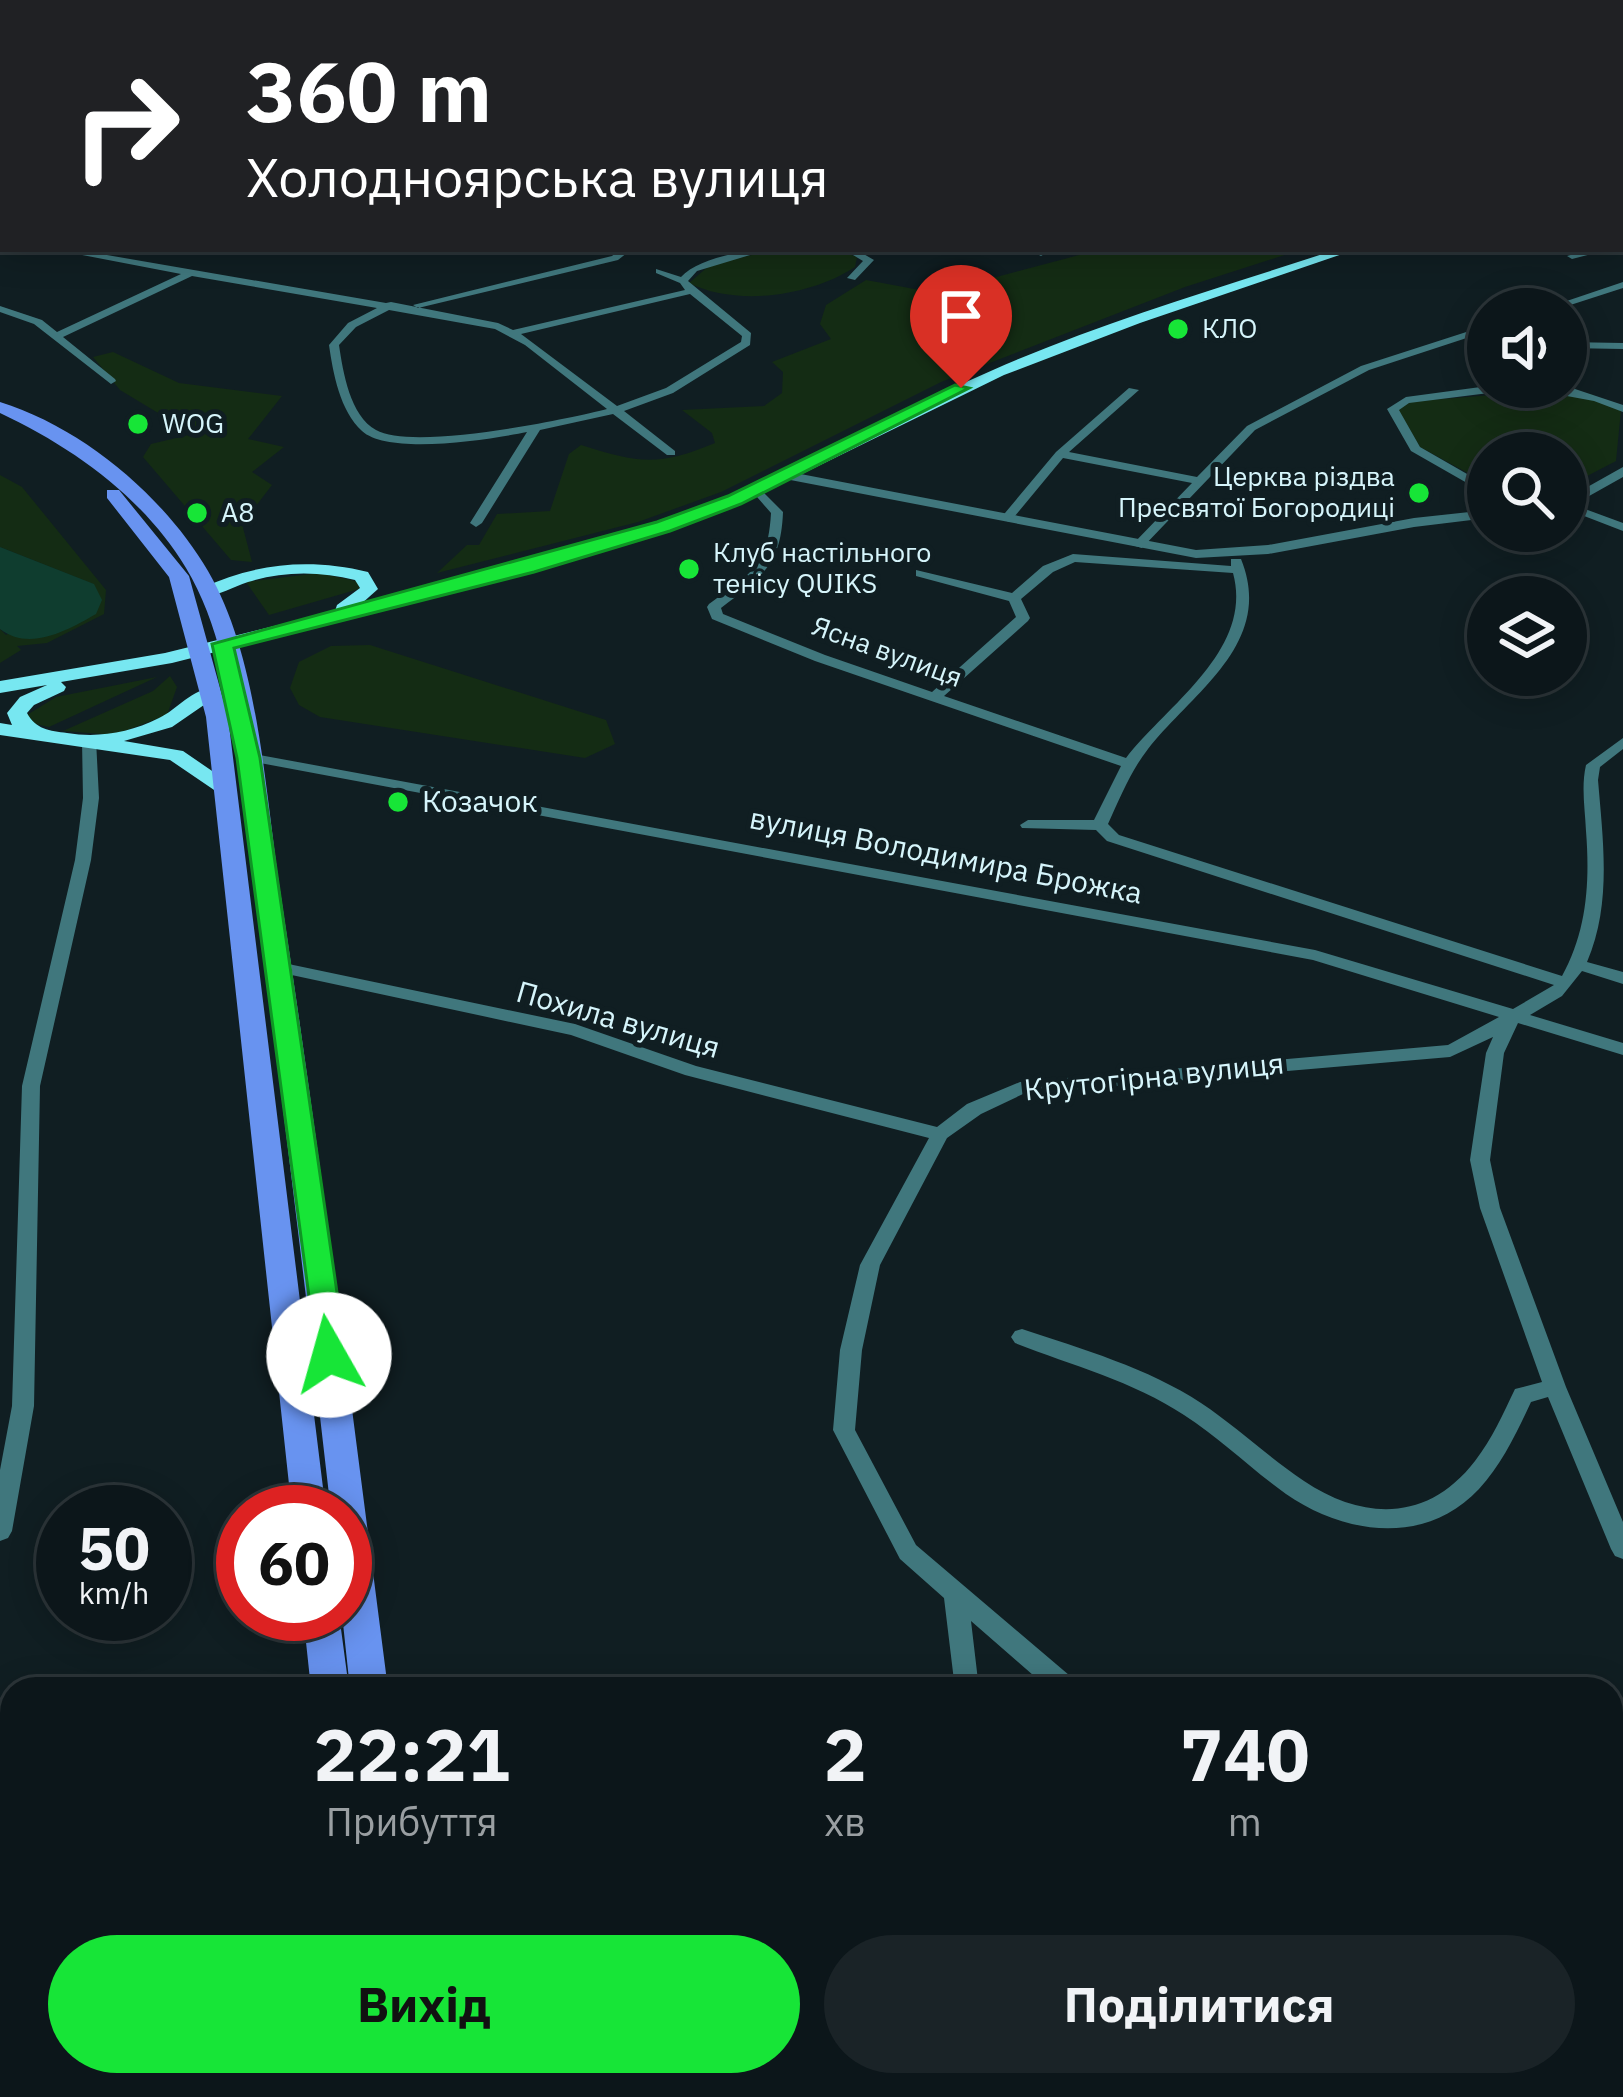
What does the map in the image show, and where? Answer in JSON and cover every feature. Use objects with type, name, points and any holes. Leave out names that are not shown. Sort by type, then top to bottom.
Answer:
[{"type":"main road","points":[[0,687],[100,672],[320,621],[527,568],[663,526],[757,490],[999,372],[1135,320],[1342,252]]},
{"type":"main road","points":[[0,407],[80,446],[126,482],[171,533],[208,592],[248,758],[279,967],[368,1677]]},
{"type":"main road","points":[[0,422],[97,478],[179,576],[210,692],[227,790],[306,1485]]},
{"type":"main road","points":[[208,592],[244,574],[267,571],[362,576],[369,590],[363,598],[320,621]]},
{"type":"main road","points":[[39,734],[21,724],[17,712],[27,701],[100,672]]},
{"type":"main road","points":[[95,741],[165,723],[210,692]]},
{"type":"main road","points":[[1,730],[176,755],[227,790]]},
{"type":"main road","points":[[324,1641],[329,1677]]},
{"type":"street","points":[[75,252],[407,307],[513,333],[671,453]]},
{"type":"street","points":[[407,307],[615,258],[623,252]]},
{"type":"street","points":[[688,286],[694,269],[754,252]]},
{"type":"street","points":[[852,278],[868,266],[865,252]]},
{"type":"street","points":[[1572,256],[1591,252]]},
{"type":"street","points":[[55,337],[194,271]]},
{"type":"street","points":[[391,305],[352,326],[334,346],[359,424],[375,435],[426,442],[654,398],[746,343],[747,334],[688,286],[658,271]]},
{"type":"street","points":[[513,333],[688,286]]},
{"type":"street","points":[[1587,297],[1623,286]]},
{"type":"street","points":[[0,309],[38,322],[111,381]]},
{"type":"street","points":[[1138,545],[1227,447],[1284,409],[1386,359],[1467,334]]},
{"type":"street","points":[[1587,345],[1623,346]]},
{"type":"street","points":[[1006,519],[1060,454],[1132,389]]},
{"type":"street","points":[[1467,479],[1414,448],[1393,409],[1406,400],[1539,389],[1592,392],[1623,409]]},
{"type":"street","points":[[476,523],[538,424]]},
{"type":"street","points":[[1060,454],[1197,480]]},
{"type":"street","points":[[1587,493],[1623,471]]},
{"type":"street","points":[[785,475],[1235,562]]},
{"type":"street","name":"Ясна вулиця","points":[[757,490],[777,512],[768,566],[712,612],[933,698],[1129,764]]},
{"type":"street","points":[[1587,513],[1623,527]]},
{"type":"street","points":[[1014,598],[1048,569],[1073,558],[1235,562],[1401,522],[1467,516]]},
{"type":"street","points":[[1100,825],[1129,764],[1239,634],[1249,592],[1235,562]]},
{"type":"street","points":[[922,573],[1014,598]]},
{"type":"street","points":[[933,698],[1023,618],[1014,598]]},
{"type":"street","points":[[0,1531],[23,1406],[31,1086],[83,860],[95,741]]},
{"type":"street","name":"Крутогірна вулиця","points":[[1053,1677],[908,1552],[844,1430],[851,1351],[870,1265],[940,1134],[974,1109],[1019,1088],[1450,1051],[1483,1041],[1512,1017],[1543,1002],[1566,982],[1576,964],[1596,898],[1593,765],[1623,742]]},
{"type":"street","name":"вулиця Володимира Брожка","points":[[248,758],[1315,956],[1623,1049]]},
{"type":"street","points":[[1028,825],[1100,825],[1113,838],[1566,982]]},
{"type":"street","points":[[1576,964],[1623,978]]},
{"type":"street","name":"Похила вулиця","points":[[279,967],[574,1030],[691,1071],[940,1134]]},
{"type":"street","points":[[1512,1017],[1495,1053],[1480,1160],[1490,1208],[1555,1388],[1623,1549]]},
{"type":"street","points":[[1022,1337],[1191,1408],[1309,1495],[1346,1516],[1387,1525],[1445,1508],[1482,1470],[1523,1395],[1555,1388]]},
{"type":"street","points":[[956,1596],[966,1677]]},
{"type":"shaded area","points":[[764,252],[843,252],[857,257],[855,267],[837,277],[774,295],[729,295],[689,283],[710,265]]},
{"type":"shaded area","points":[[1091,252],[1294,252],[1185,287],[941,382],[721,492],[638,522],[437,573],[467,545],[479,545],[497,514],[550,511],[569,454],[581,445],[648,460],[715,443],[712,433],[682,410],[764,406],[782,393],[783,372],[772,362],[831,339],[820,324],[826,305],[866,280],[936,293]]},
{"type":"shaded area","points":[[113,352],[179,383],[282,396],[248,439],[284,447],[252,472],[272,485],[242,524],[252,562],[231,560],[143,457],[151,444],[193,434],[120,390],[93,357]]},
{"type":"shaded area","points":[[1587,394],[1591,394],[1621,410],[1616,461],[1587,476],[1587,432],[1467,432],[1467,473],[1420,447],[1398,409],[1406,402],[1467,397],[1467,408],[1587,408]]},
{"type":"shaded area","points":[[0,475],[22,487],[106,590],[104,614],[47,643],[17,646],[21,650],[0,663],[0,629],[6,635],[93,584],[0,547]]},
{"type":"shaded area","points":[[0,547],[94,584],[102,600],[96,614],[36,639],[0,629]]},
{"type":"shaded area","points":[[319,573],[360,582],[359,589],[269,615],[246,582]]},
{"type":"shaded area","points":[[370,645],[606,720],[615,744],[585,758],[320,717],[299,705],[290,688],[299,662],[331,646]]},
{"type":"shaded area","points":[[170,676],[177,687],[167,715],[114,735],[63,731],[153,691]]},
{"type":"shaded area","points":[[157,677],[49,727],[35,724],[27,715],[56,697]]},
{"type":"place","name":"КЛО","points":[[1178,329]]},
{"type":"place","name":"WOG","points":[[138,424]]},
{"type":"place","name":"Церква різдва Пресвятої Богородиці","points":[[1419,493]]},
{"type":"place","name":"А8","points":[[197,513]]},
{"type":"place","name":"Клуб настільного тенісу QUIKS","points":[[689,569]]},
{"type":"place","name":"Козачок","points":[[398,802]]},
{"type":"route","points":[[329,1355],[248,758],[223,644],[527,568],[663,526],[734,500],[961,388]]}]
